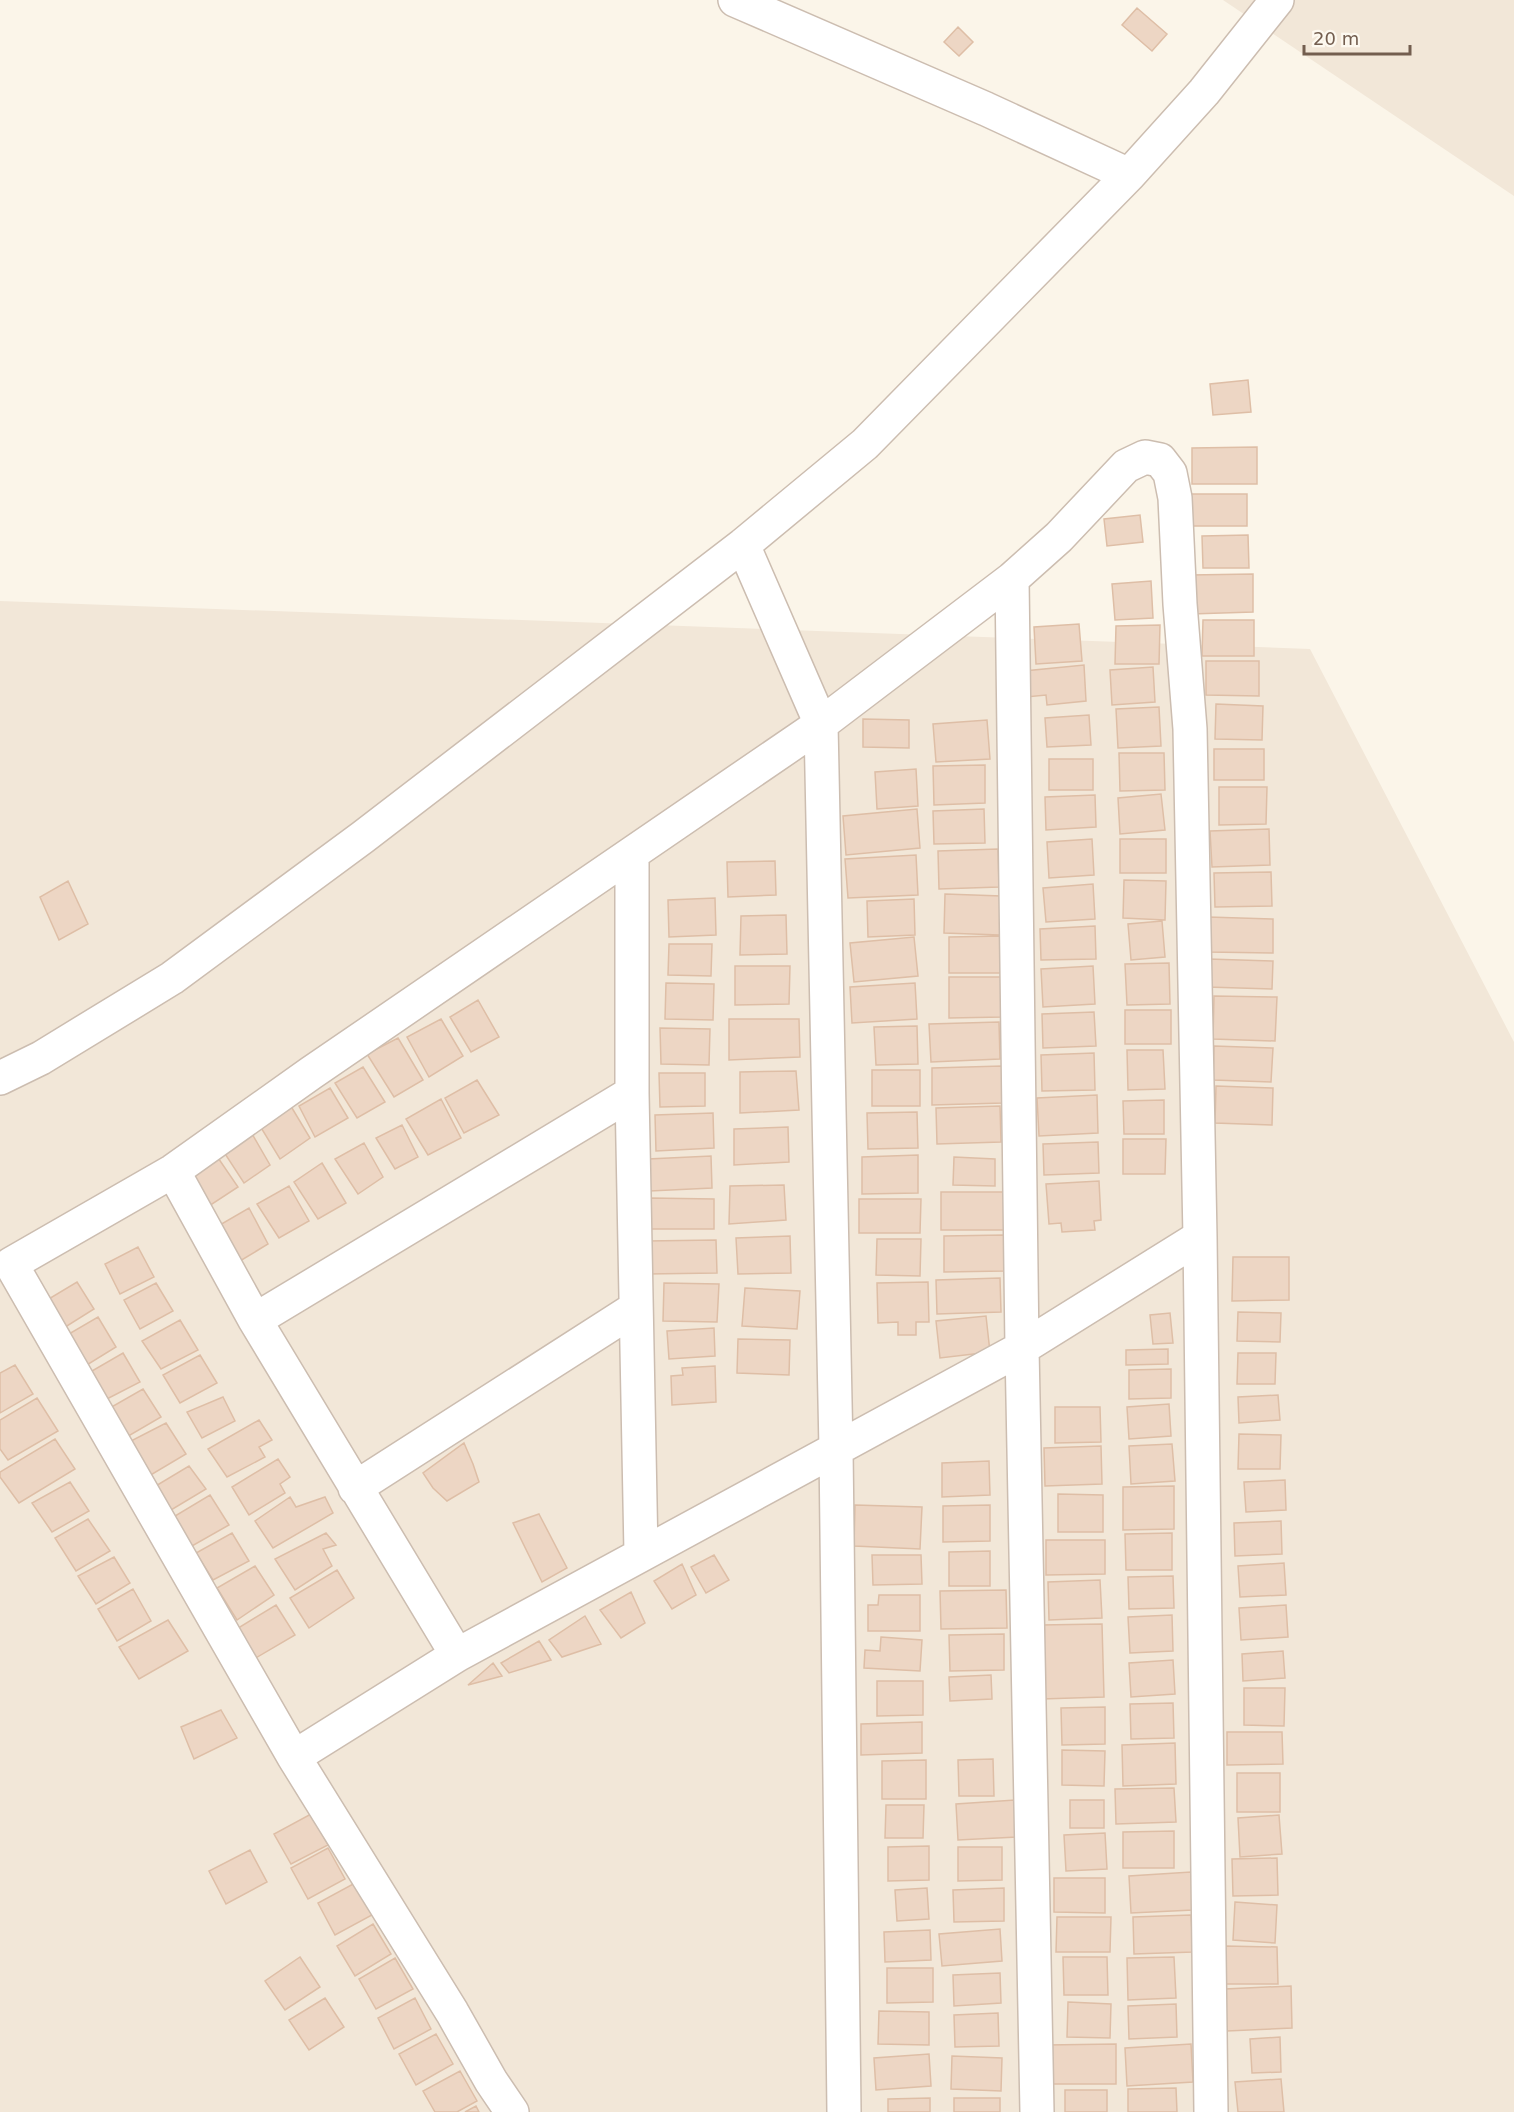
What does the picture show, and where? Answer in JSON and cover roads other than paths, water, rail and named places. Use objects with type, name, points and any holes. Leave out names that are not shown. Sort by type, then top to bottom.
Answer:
[{"type":"street","points":[[735,0],[986,109],[1129,175]]},
{"type":"street","points":[[0,1078],[41,1058],[172,978],[363,837],[743,545],[865,444],[1129,175],[1204,92],[1277,0]]},
{"type":"street","points":[[512,2112],[294,1757],[6,1256],[173,1171],[311,1073],[821,724],[1012,579],[1059,537],[1126,466],[1144,457],[1160,460],[1170,473],[1175,498],[1180,604],[1190,729],[1200,1237],[1211,2112]]},
{"type":"street","points":[[743,545],[821,724],[836,1449],[844,2112]]},
{"type":"street","points":[[1012,579],[1022,1348],[1037,2112]]},
{"type":"street","points":[[632,854],[632,1093],[641,1553]]},
{"type":"street","points":[[255,1320],[632,1093]]},
{"type":"street","points":[[173,1171],[255,1320],[457,1655]]},
{"type":"street","points":[[294,1757],[457,1655],[1022,1348],[1200,1237]]},
{"type":"street","points":[[356,1488],[636,1308]]}]
